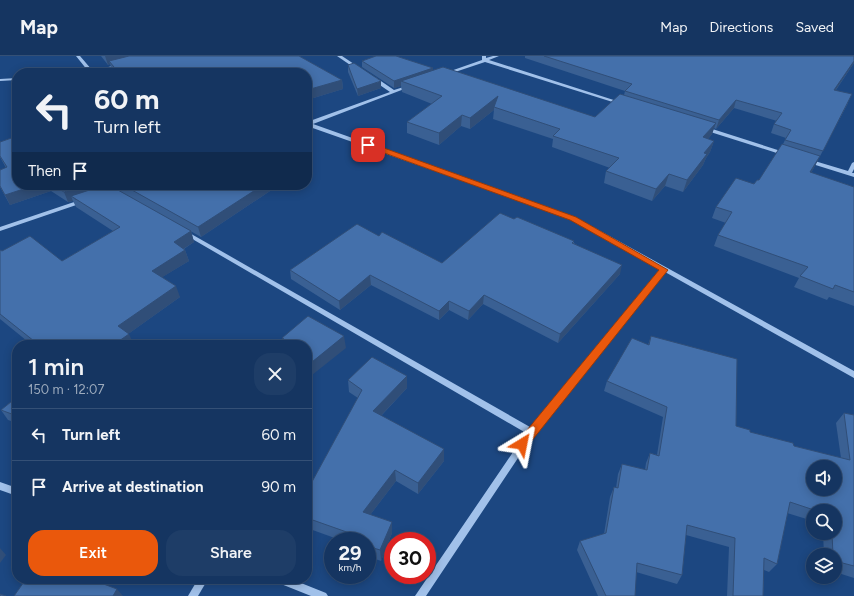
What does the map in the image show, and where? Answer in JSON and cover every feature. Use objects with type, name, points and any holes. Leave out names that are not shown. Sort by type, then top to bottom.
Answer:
[{"type":"street","points":[[78,56],[88,68]]},
{"type":"street","points":[[339,56],[363,72]]},
{"type":"street","points":[[435,77],[484,58],[497,56]]},
{"type":"street","points":[[484,58],[628,105]]},
{"type":"street","points":[[110,68],[121,65]]},
{"type":"street","points":[[369,76],[393,92]]},
{"type":"street","points":[[0,80],[12,79]]},
{"type":"street","points":[[312,122],[414,84]]},
{"type":"street","points":[[312,125],[573,218],[854,375]]},
{"type":"street","points":[[697,126],[788,155]]},
{"type":"street","points":[[803,160],[851,175],[854,164]]},
{"type":"street","points":[[112,193],[118,190]]},
{"type":"street","points":[[0,229],[90,198]]},
{"type":"street","points":[[174,226],[531,432]]},
{"type":"street","points":[[420,596],[531,432],[664,270]]},
{"type":"street","points":[[0,486],[12,490]]},
{"type":"street","points":[[193,596],[200,584]]},
{"type":"street","points":[[292,584],[323,596]]},
{"type":"building","points":[[129,56],[299,56],[342,80],[312,89],[312,68],[115,68],[109,61]]},
{"type":"building","points":[[376,56],[396,56],[433,68],[394,81],[362,61]]},
{"type":"building","points":[[544,56],[854,56],[854,61],[834,90],[852,94],[823,151],[785,140],[791,130],[774,124],[782,113],[736,100],[719,120],[625,91],[632,84]]},
{"type":"building","points":[[354,63],[381,81],[357,89],[348,65]]},
{"type":"building","points":[[443,67],[595,117],[620,94],[716,123],[703,137],[714,141],[704,153],[707,154],[687,180],[669,174],[656,189],[606,171],[619,158],[553,136],[560,129],[494,107],[498,96],[470,118],[462,115],[439,133],[407,122],[442,96],[401,81]]},
{"type":"building","points":[[12,138],[12,190],[20,190],[5,195],[0,186],[0,170],[7,167],[0,156],[0,142]]},
{"type":"building","points":[[782,144],[820,156],[810,172],[854,187],[854,292],[835,285],[833,289],[800,276],[808,267],[718,235],[732,212],[716,207],[736,178],[754,184],[757,180],[759,180]]},
{"type":"building","points":[[90,190],[118,190],[191,231],[174,242],[185,250],[152,271],[176,286],[118,326],[129,334],[120,340],[33,340],[0,314],[0,250],[2,251],[30,236],[62,261],[120,227],[71,196]]},
{"type":"building","points":[[132,190],[255,190],[198,227]]},
{"type":"building","points":[[500,213],[514,219],[517,217],[574,241],[572,243],[622,265],[560,334],[484,295],[469,311],[449,301],[439,311],[370,275],[339,301],[290,270],[357,224],[379,236],[382,232],[442,263]]},
{"type":"building","points":[[308,316],[344,336],[312,362],[312,340],[283,340],[284,339],[282,338]]},
{"type":"building","points":[[651,336],[737,359],[736,426],[750,430],[750,432],[793,443],[794,446],[850,460],[844,413],[854,415],[854,566],[842,563],[842,548],[833,548],[832,540],[842,540],[842,504],[806,504],[806,507],[790,502],[777,564],[764,558],[763,596],[733,596],[735,538],[687,525],[682,575],[637,563],[635,596],[606,596],[580,541],[606,533],[614,487],[618,488],[622,464],[647,470],[650,453],[659,456],[667,407],[607,381],[632,338],[649,345]]},
{"type":"building","points":[[372,357],[407,376],[373,411],[444,449],[418,483],[395,470],[363,512],[392,522],[388,532],[384,532],[384,541],[380,550],[376,549],[376,532],[347,532],[312,520],[312,482],[362,390],[348,380]]},
{"type":"building","points":[[12,401],[12,414],[1,410]]},
{"type":"building","points":[[22,584],[104,584],[117,589],[113,596],[14,596]]},
{"type":"route","points":[[368,145],[573,218],[664,270],[522,444]]}]
